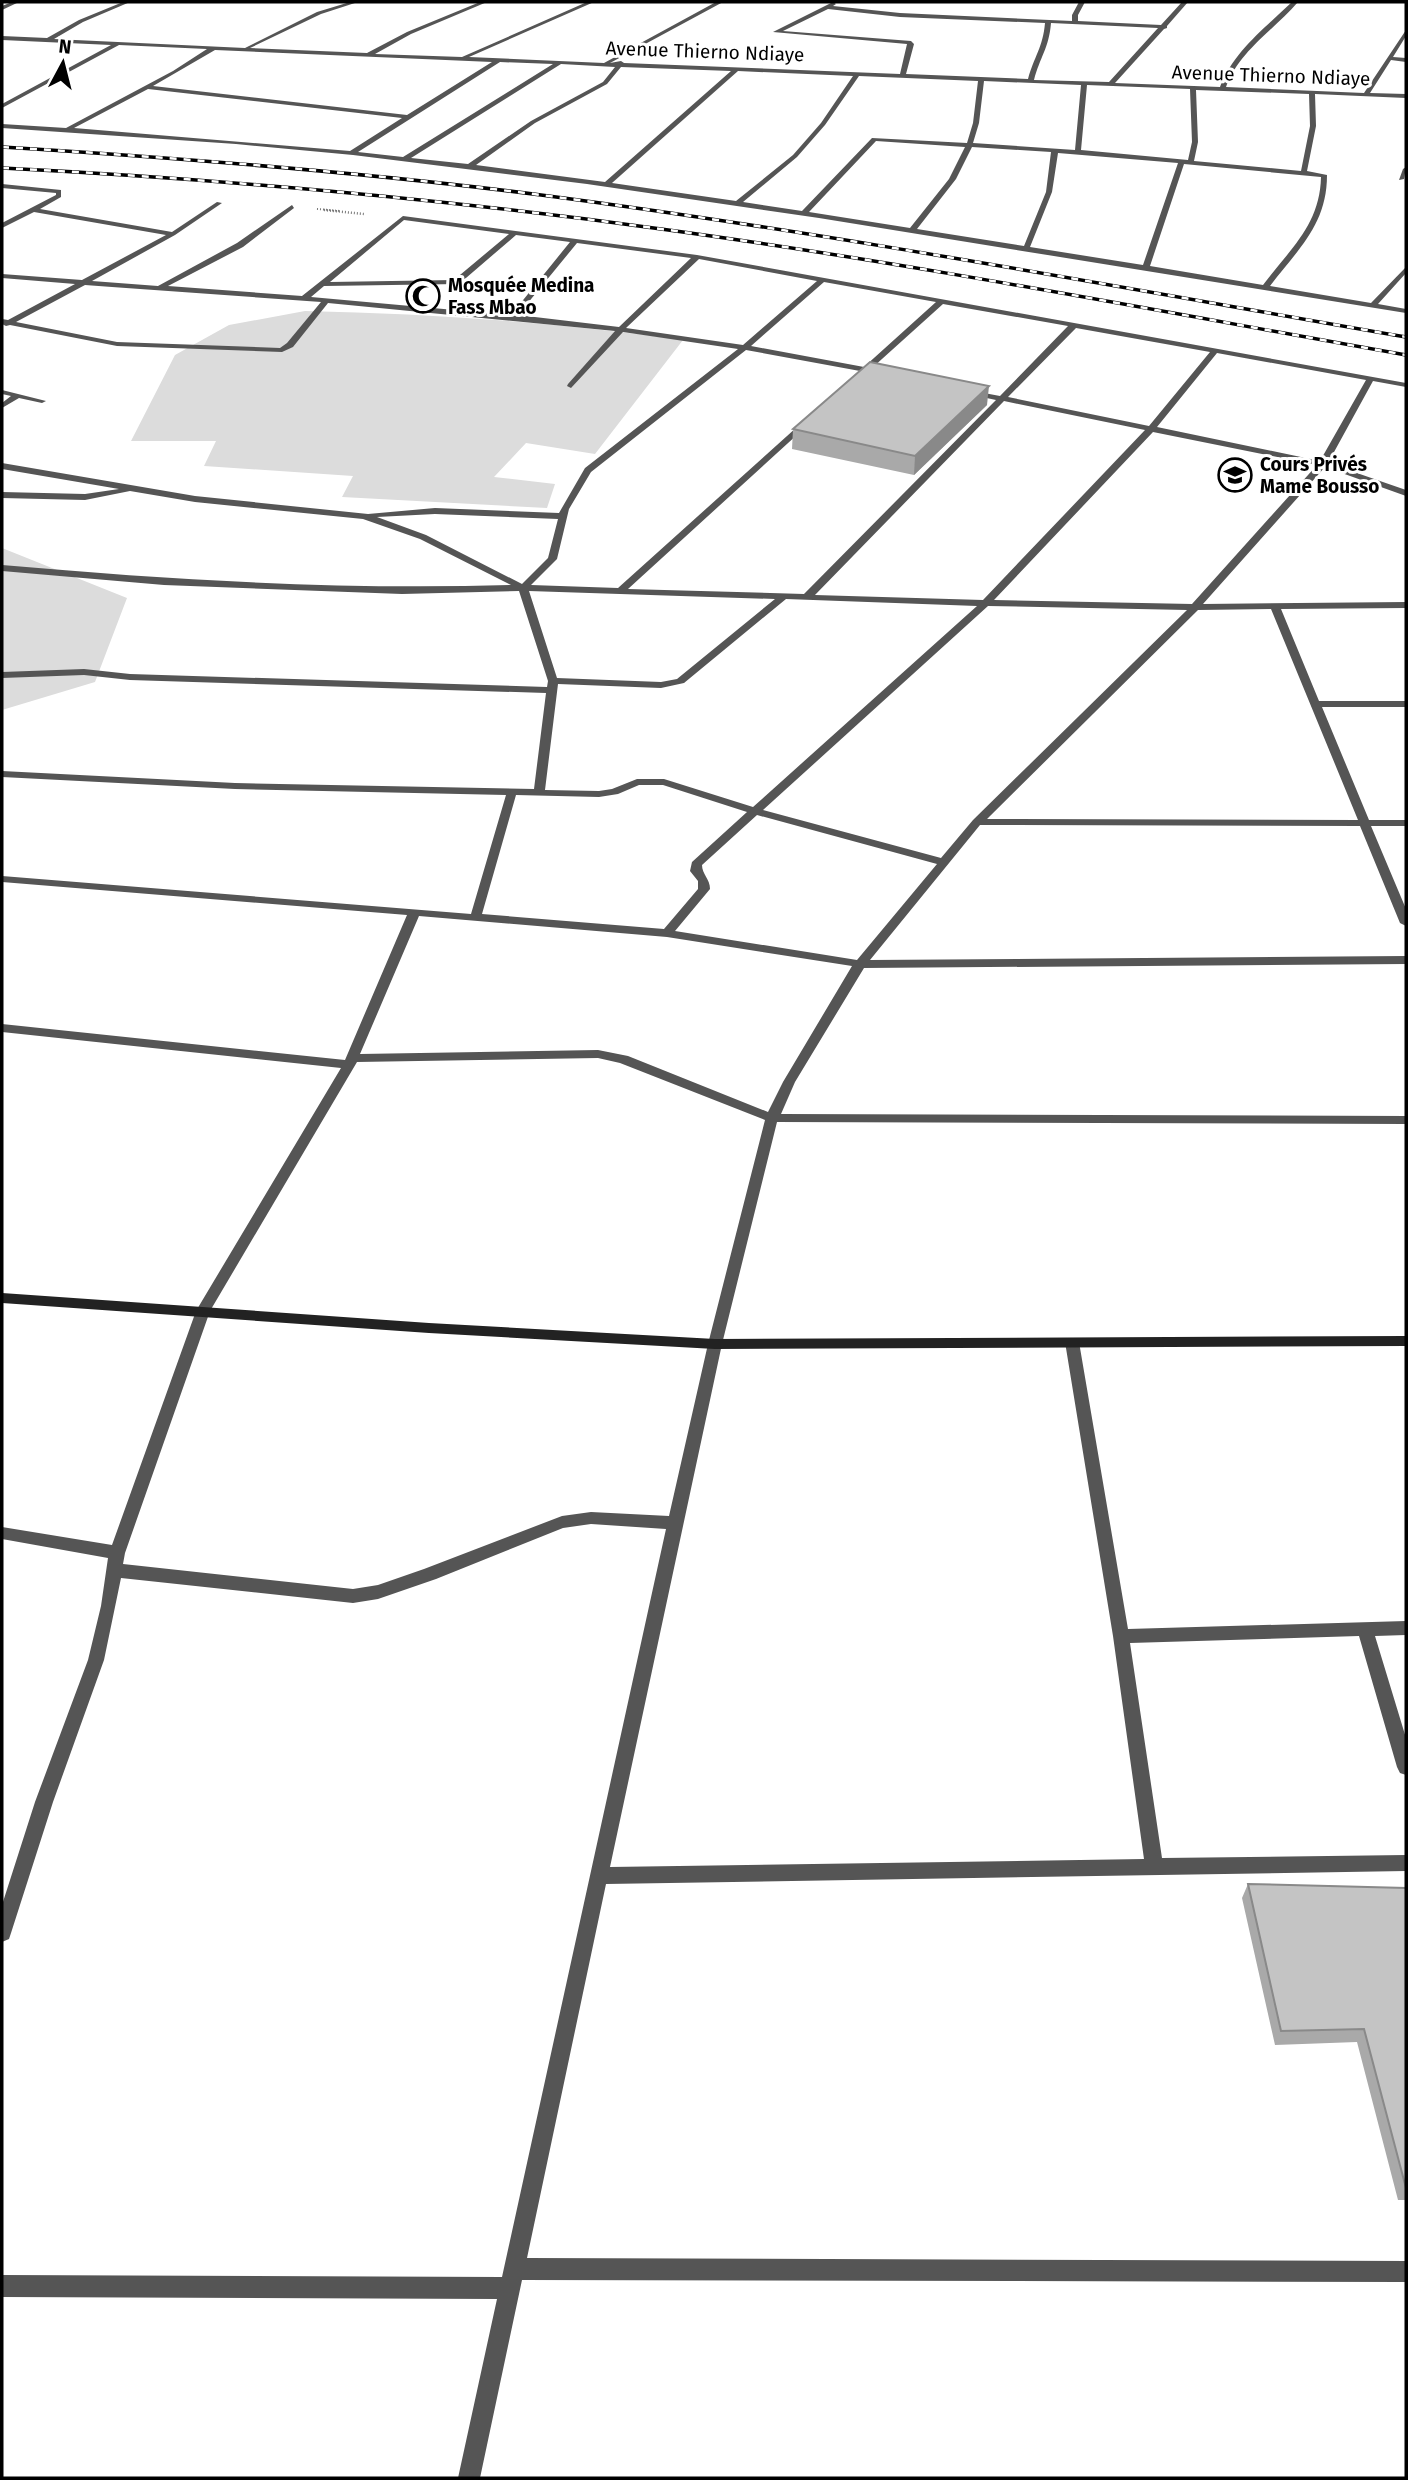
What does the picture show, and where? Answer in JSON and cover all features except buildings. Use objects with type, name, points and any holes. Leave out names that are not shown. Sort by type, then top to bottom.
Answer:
[{"type":"street","points":[[2,8],[16,2]]},
{"type":"street","points":[[47,39],[127,2]]},
{"type":"street","points":[[244,49],[319,13],[355,2]]},
{"type":"street","points":[[367,55],[409,33],[484,2]]},
{"type":"street","points":[[461,59],[592,2]]},
{"type":"street","points":[[606,63],[720,2]]},
{"type":"street","points":[[837,2],[776,32],[909,42],[911,44],[903,75]]},
{"type":"street","points":[[1075,22],[1074,15],[1082,2]]},
{"type":"street","points":[[1110,85],[1185,2]]},
{"type":"street","points":[[1222,89],[1225,77],[1235,64],[1295,2]]},
{"type":"street","points":[[827,7],[900,15],[1165,27]]},
{"type":"street","points":[[1031,81],[1035,64],[1046,44],[1048,20]]},
{"type":"street","points":[[1365,94],[1406,32]]},
{"type":"street","name":"Avenue Thierno Ndiaye","points":[[2,37],[461,59],[621,63],[1406,96]]},
{"type":"street","points":[[2,43],[12,38]]},
{"type":"street","points":[[2,106],[120,43]]},
{"type":"street","points":[[67,129],[215,47]]},
{"type":"street","points":[[1388,58],[1406,60]]},
{"type":"street","points":[[351,153],[499,60]]},
{"type":"street","points":[[406,158],[560,62]]},
{"type":"street","points":[[469,167],[533,122],[605,83],[621,63]]},
{"type":"street","points":[[608,183],[738,68]]},
{"type":"street","points":[[739,202],[795,156],[858,74]]},
{"type":"street","points":[[912,230],[941,198],[972,144],[981,106],[981,79]]},
{"type":"street","points":[[1078,152],[1084,83]]},
{"type":"street","points":[[147,87],[410,117]]},
{"type":"street","points":[[1191,162],[1195,142],[1193,88]]},
{"type":"street","points":[[1304,172],[1313,127],[1312,93]]},
{"type":"street","points":[[2,126],[67,129],[406,158],[608,183],[805,212],[1406,311]]},
{"type":"street","points":[[805,212],[874,139],[1055,150],[1317,173],[1325,177],[1320,213],[1311,232],[1265,287]]},
{"type":"street","points":[[1026,248],[1049,192],[1055,150]]},
{"type":"street","points":[[1146,267],[1182,161]]},
{"type":"street","points":[[1401,179],[1406,169]]},
{"type":"street","points":[[2,186],[59,191],[59,196],[2,226]]},
{"type":"street","points":[[4,323],[86,283],[173,234],[219,203]]},
{"type":"street","points":[[158,289],[240,245],[292,207]]},
{"type":"street","points":[[35,210],[173,234]]},
{"type":"street","points":[[2,218],[16,220]]},
{"type":"street","points":[[305,298],[403,218],[697,257],[1406,384]]},
{"type":"street","points":[[322,285],[456,282],[516,232]]},
{"type":"street","points":[[513,317],[576,240]]},
{"type":"street","points":[[570,386],[622,328],[697,257]]},
{"type":"street","points":[[1373,305],[1406,269]]},
{"type":"street","points":[[2,276],[305,298],[622,328],[746,346],[893,375]]},
{"type":"street","points":[[523,588],[552,559],[563,516],[588,470],[746,346],[823,279]]},
{"type":"street","points":[[4,323],[117,344],[282,350],[290,345],[326,300]]},
{"type":"street","points":[[858,377],[941,302]]},
{"type":"street","points":[[806,598],[1074,325]]},
{"type":"street","points":[[667,933],[704,890],[704,881],[696,871],[696,864],[986,603],[1151,429],[1216,351]]},
{"type":"street","points":[[469,2478],[675,1523],[715,1344],[772,1118],[789,1082],[860,964],[977,822],[1195,607],[1322,464],[1371,378]]},
{"type":"street","points":[[961,390],[1322,464],[1406,493]]},
{"type":"street","points":[[2,392],[42,401]]},
{"type":"street","points":[[2,406],[19,396]]},
{"type":"street","points":[[619,592],[820,410]]},
{"type":"street","points":[[2,466],[195,499],[364,516],[435,511],[563,516]]},
{"type":"street","points":[[2,495],[85,497],[132,489]]},
{"type":"street","points":[[364,516],[423,537],[523,588],[553,685],[539,792]]},
{"type":"street","points":[[2,568],[150,581],[402,591],[523,588],[782,598],[1195,607],[1406,605]]},
{"type":"street","points":[[2,675],[84,672],[130,677],[662,685],[680,681],[782,598]]},
{"type":"street","points":[[1273,605],[1406,923]]},
{"type":"street","points":[[1314,704],[1406,704]]},
{"type":"street","points":[[2,774],[235,786],[599,794],[614,792],[637,782],[664,782],[754,811],[943,862]]},
{"type":"street","points":[[475,919],[512,792]]},
{"type":"street","points":[[977,822],[1406,823]]},
{"type":"street","points":[[2,879],[667,933],[860,964],[1406,960]]},
{"type":"street","points":[[2,1933],[44,1802],[96,1660],[116,1561],[203,1311],[351,1061],[415,914]]},
{"type":"street","points":[[2,1028],[351,1061],[597,1054],[623,1059],[772,1118],[1406,1120]]},
{"type":"street","points":[[2,1298],[715,1344],[1406,1341]]},
{"type":"street","points":[[1072,1342],[1121,1636],[1154,1867]]},
{"type":"street","points":[[2,1533],[116,1561],[353,1596],[378,1592],[430,1574],[562,1522],[591,1518],[675,1523]]},
{"type":"street","points":[[1121,1636],[1406,1628]]},
{"type":"street","points":[[1365,1629],[1406,1768]]},
{"type":"street","points":[[598,1876],[1406,1863]]},
{"type":"street","points":[[2,2286],[511,2278],[1406,2272]]},
{"type":"path","points":[[292,207],[403,218]]},
{"type":"shaded area","points":[[305,311],[495,320],[683,340],[595,454],[526,443],[494,477],[555,484],[547,508],[342,497],[353,476],[204,466],[216,441],[131,441],[175,355],[229,325]]},
{"type":"shaded area","points":[[2,548],[127,598],[95,682],[2,710]]},
{"type":"railway","points":[[2,147],[407,179],[541,195],[866,243],[1406,337]]},
{"type":"railway","points":[[2,168],[333,191],[661,229],[941,272],[1406,355]]},
{"type":"place","name":"Mosquée Medina Fass Mbao","points":[[423,296]]},
{"type":"place","name":"Cours Privés Mame Bousso","points":[[1235,475]]}]
